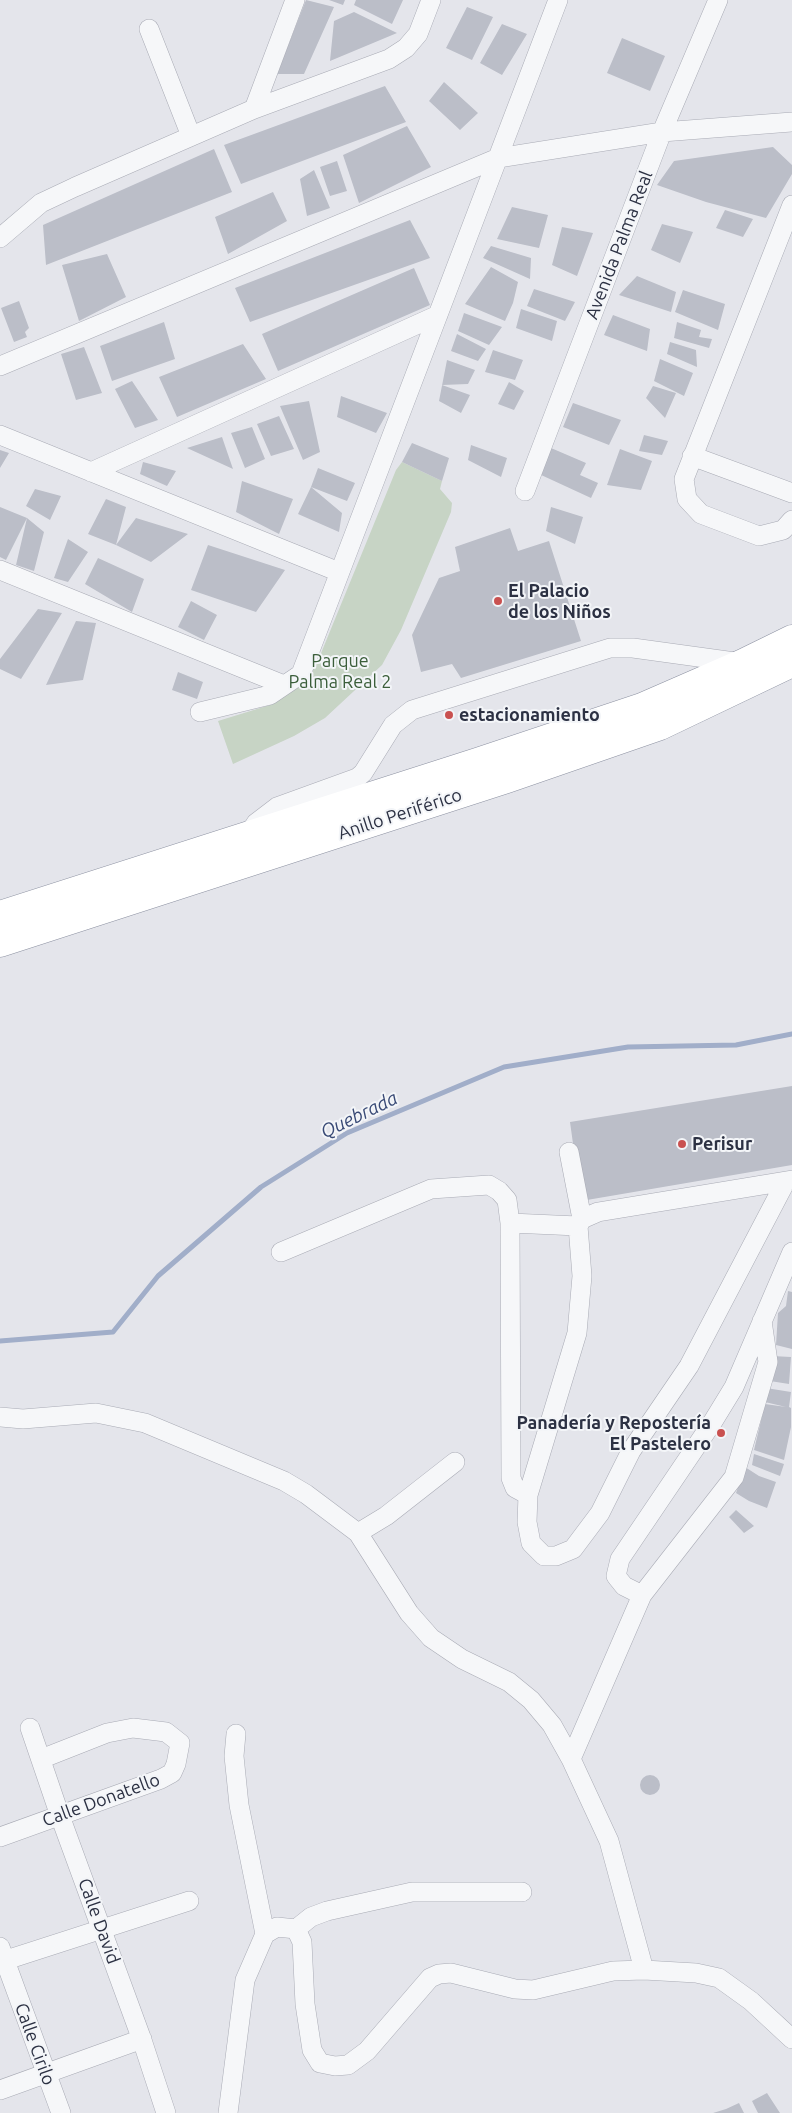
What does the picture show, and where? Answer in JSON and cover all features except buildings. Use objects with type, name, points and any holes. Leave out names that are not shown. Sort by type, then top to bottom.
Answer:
[{"type":"highway","name":"Anillo Periférico","points":[[0,915],[468,765],[642,707],[743,663],[792,639]]},
{"type":"highway","name":"Anillo Periférico","points":[[0,943],[507,779],[660,726],[792,663]]},
{"type":"street","points":[[254,109],[295,0]]},
{"type":"street","points":[[0,237],[41,203],[254,109],[389,59],[406,48],[418,34],[431,0]]},
{"type":"street","points":[[200,712],[270,695],[301,674],[558,0]]},
{"type":"street","name":"Avenida Palma Real","points":[[525,491],[662,132],[718,0]]},
{"type":"street","points":[[149,29],[191,136]]},
{"type":"street","points":[[0,366],[498,158],[662,132],[792,122]]},
{"type":"street","points":[[792,205],[684,479],[687,499],[701,514],[759,536],[783,530],[792,520]]},
{"type":"street","points":[[91,472],[438,315]]},
{"type":"street","points":[[0,435],[339,572]]},
{"type":"street","points":[[692,456],[792,493]]},
{"type":"street","points":[[0,570],[284,685]]},
{"type":"street","points":[[247,836],[256,823],[277,807],[357,778],[363,774],[392,726],[412,710],[610,648],[632,648],[743,663]]},
{"type":"street","points":[[569,1152],[580,1222],[582,1276],[576,1334],[528,1495],[526,1522],[531,1543],[544,1556],[556,1556],[573,1549],[600,1513],[631,1451],[689,1366],[789,1180]]},
{"type":"street","points":[[510,1223],[580,1222],[598,1212],[789,1180]]},
{"type":"street","points":[[281,1252],[431,1189],[489,1185],[499,1190],[507,1200],[510,1223],[511,1478],[515,1488],[528,1495]]},
{"type":"street","points":[[642,1594],[624,1586],[616,1576],[620,1559],[717,1416],[734,1387],[792,1252]]},
{"type":"street","points":[[571,1759],[642,1594],[734,1477],[768,1362],[762,1321]]},
{"type":"street","points":[[0,1417],[23,1419],[96,1413],[145,1423],[284,1481],[306,1494],[358,1533],[409,1613],[430,1638],[462,1658],[509,1682],[531,1700],[552,1725],[571,1759],[609,1841],[644,1970]]},
{"type":"street","points":[[358,1533],[386,1516],[455,1462]]},
{"type":"street","name":"Calle David","points":[[30,1728],[60,1816],[142,2039],[166,2113]]},
{"type":"street","name":"Calle Donatello","points":[[0,1837],[161,1779],[172,1773],[176,1764],[180,1743],[166,1732],[133,1728],[107,1733],[41,1759]]},
{"type":"street","points":[[228,2113],[245,1980],[265,1934],[239,1805],[234,1756],[236,1734]]},
{"type":"street","points":[[265,1934],[277,1927],[296,1929],[311,1917],[327,1911],[412,1892],[522,1892]]},
{"type":"street","points":[[2,1956],[189,1901]]},
{"type":"street","points":[[296,1929],[302,1942],[305,2004],[312,2050],[320,2063],[335,2066],[348,2065],[367,2051],[430,1978],[439,1974],[451,1974],[515,1989],[533,1990],[613,1971],[644,1970],[696,1973],[719,1978],[791,2034]]},
{"type":"street","name":"Calle Cirilo","points":[[2,1956],[61,2113]]},
{"type":"street","points":[[0,2090],[142,2039]]},
{"type":"green space","name":"Parque Palma Real 2","points":[[402,462],[442,481],[440,489],[452,503],[451,512],[401,630],[382,665],[325,718],[294,736],[233,764],[218,721],[270,705],[299,684],[317,663],[396,470]]},
{"type":"waterway","name":"Quebrada","points":[[0,1341],[113,1332],[158,1276],[261,1187],[347,1133],[504,1067],[628,1047],[736,1045],[792,1034]]},
{"type":"place","name":"El Palacio de los Niños","points":[[498,601]]},
{"type":"place","name":"estacionamiento","points":[[449,715]]},
{"type":"place","name":"Perisur","points":[[682,1144]]},
{"type":"place","name":"Panadería y Repostería El Pastelero","points":[[721,1433]]}]
